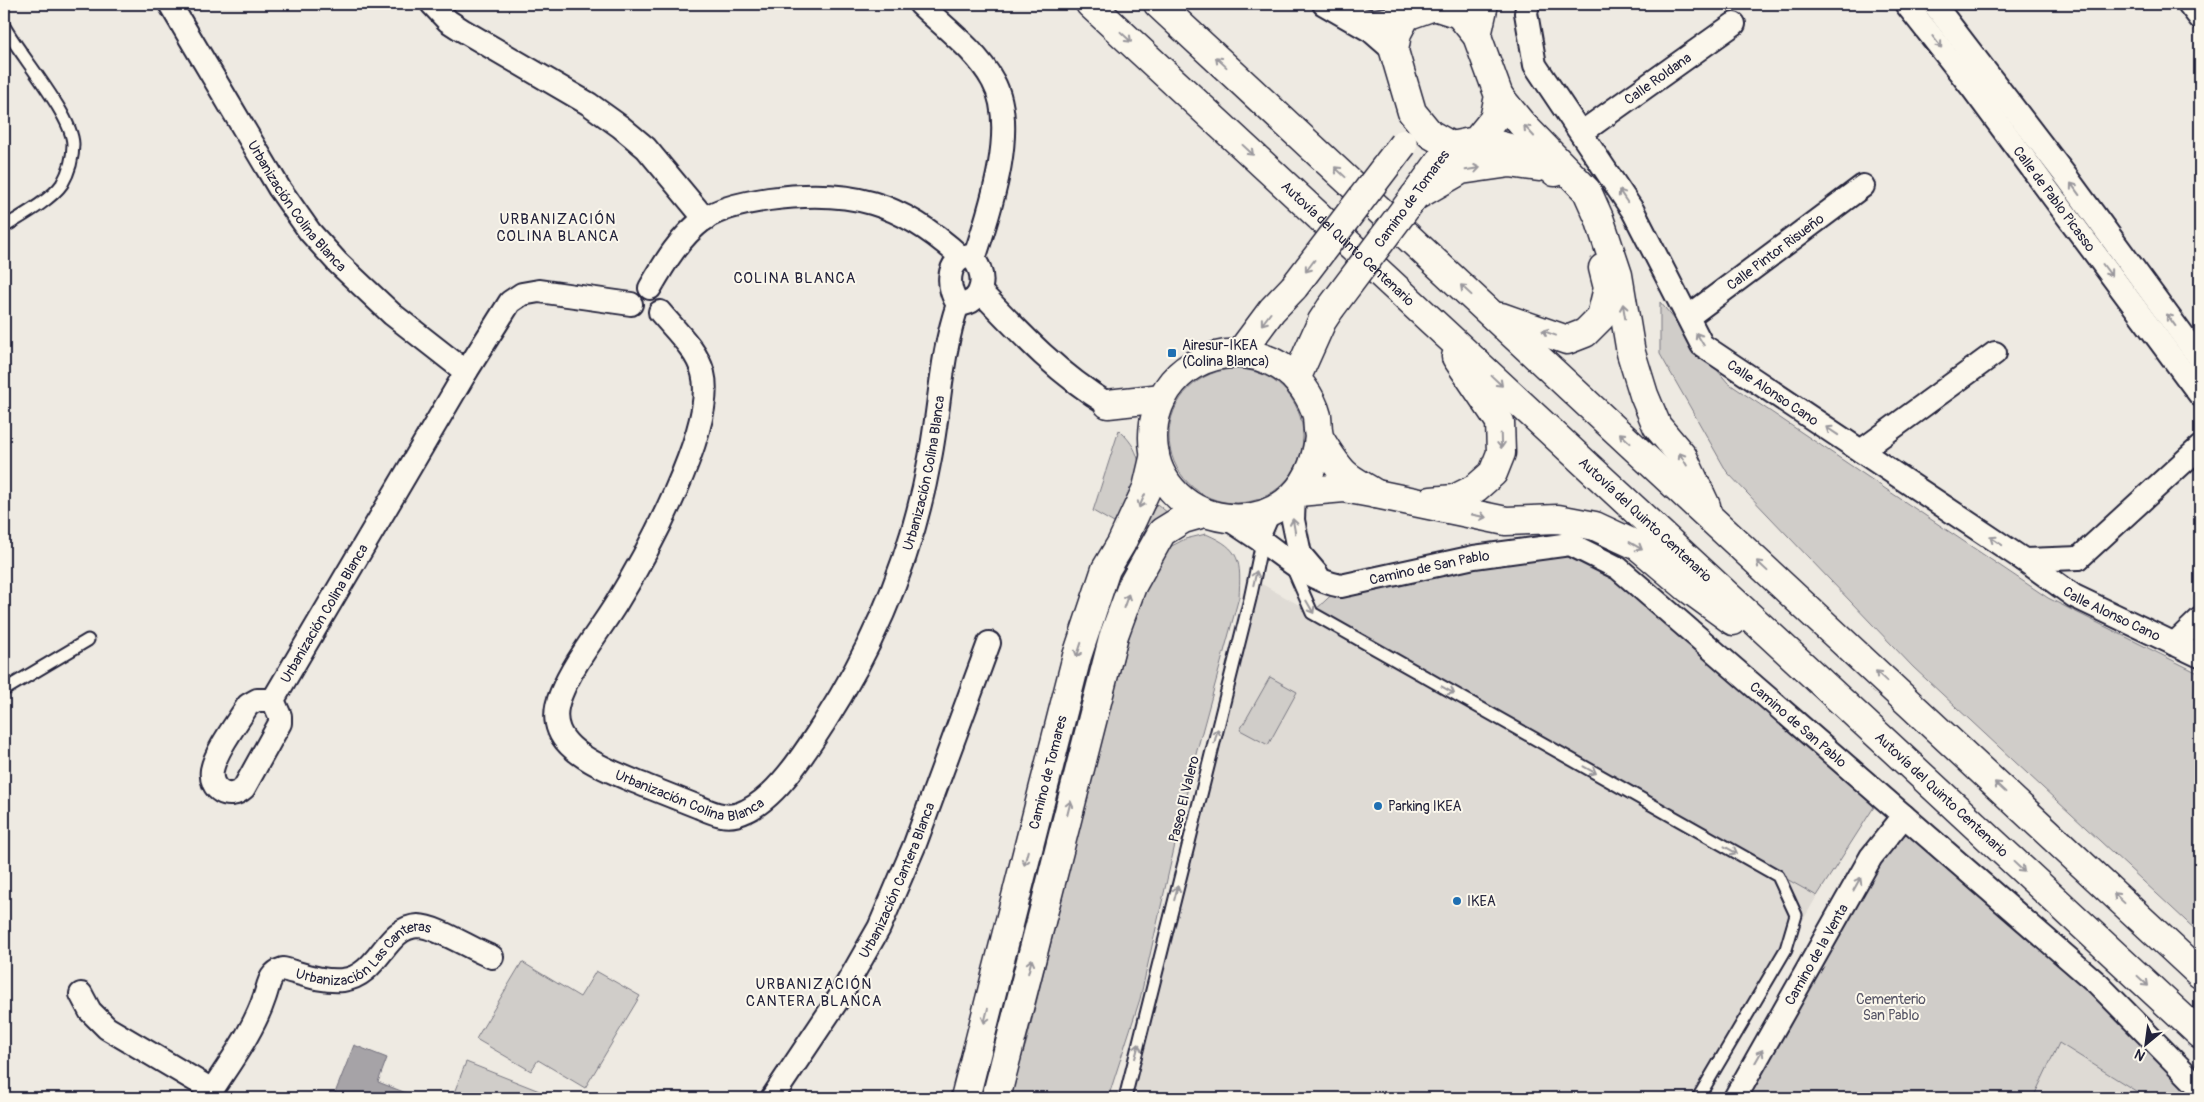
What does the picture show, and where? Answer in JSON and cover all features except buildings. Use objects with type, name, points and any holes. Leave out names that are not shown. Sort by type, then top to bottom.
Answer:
[{"type":"main road","name":"Autovía del Quinto Centenario","points":[[1090,4],[2200,1034]]},
{"type":"main road","points":[[1158,4],[2200,974]]},
{"type":"main road","points":[[1477,36],[1484,4]]},
{"type":"main road","points":[[1493,314],[1567,340],[1585,333],[1601,317],[1608,288],[1597,240],[1578,195],[1552,169],[1530,156],[1507,146],[1463,143],[1430,134],[1412,112],[1394,51],[1397,33],[1406,16],[1435,5],[1459,14],[1477,36],[1499,96],[1521,122],[1587,191],[1599,218],[1618,275],[1632,354],[1644,395],[1657,426],[1683,458],[1712,519]]},
{"type":"main road","points":[[1463,143],[1494,119],[1499,96]]},
{"type":"main road","points":[[1240,353],[1272,310],[1294,287],[1403,144],[1412,112]]},
{"type":"main road","name":"Camino de Tomares","points":[[1296,379],[1318,329],[1330,309],[1414,197],[1463,143]]},
{"type":"main road","points":[[1414,197],[1461,170],[1510,163],[1552,169]]},
{"type":"main road","points":[[1414,503],[1454,499],[1476,488],[1493,473],[1501,453],[1500,422],[1481,396],[1436,324]]},
{"type":"main road","points":[[1216,516],[1194,508],[1176,494],[1163,475],[1154,444],[1155,415],[1162,398],[1178,376],[1189,367],[1213,356],[1240,353],[1261,357],[1280,366],[1296,379],[1309,396],[1317,416],[1319,437],[1314,466],[1289,499]]},
{"type":"main road","points":[[1108,404],[1162,398]]},
{"type":"main road","points":[[1108,404],[1154,444]]},
{"type":"main road","points":[[1319,437],[1344,473],[1376,494]]},
{"type":"main road","name":"Camino de Tomares","points":[[965,1098],[1077,656],[1106,569],[1121,544],[1147,488],[1154,444]]},
{"type":"main road","points":[[996,1098],[1114,635],[1132,586],[1162,532],[1183,519],[1216,516],[1254,517],[1289,499],[1344,488],[1506,521],[1558,519],[1595,526],[1638,546],[1689,589],[1829,691]]},
{"type":"street","name":"Urbanización Colina Blanca","points":[[170,4],[279,188],[310,232],[338,263],[386,309],[466,372]]},
{"type":"street","points":[[432,4],[448,21],[572,94],[621,127],[646,148],[705,219]]},
{"type":"street","points":[[650,288],[666,259],[683,238],[705,219],[719,212],[757,201],[797,195],[849,198],[888,207],[911,219],[940,238],[968,258],[981,268],[983,278],[980,291],[974,300],[966,305],[958,304],[952,295],[949,284],[951,272],[956,263],[968,258],[997,184],[1002,133],[1000,100],[994,82],[983,65],[920,4]]},
{"type":"street","name":"Calle Alonso Cano","points":[[1528,4],[1526,14],[1535,65],[1633,211],[1702,345],[2024,560],[2074,596],[2200,656]]},
{"type":"street","name":"Calle de Pablo Picasso","points":[[1906,4],[1973,89],[2200,395]]},
{"type":"street","name":"Calle de Pablo Picasso","points":[[1934,4],[2068,179],[2200,360]]},
{"type":"street","points":[[2189,4],[2200,18]]},
{"type":"street","points":[[1332,9],[1373,21],[1406,16]]},
{"type":"street","points":[[1332,9],[1371,31],[1394,51]]},
{"type":"street","name":"Calle Roldana","points":[[1581,134],[1734,24]]},
{"type":"street","name":"Calle Pintor Risueño","points":[[1688,317],[1863,186]]},
{"type":"street","points":[[650,288],[661,294],[663,302],[660,312],[648,319],[640,317],[634,312],[631,304],[633,296],[638,290],[650,288]]},
{"type":"street","name":"Urbanización Colina Blanca","points":[[273,700],[466,372],[510,302],[522,294],[539,291],[631,304]]},
{"type":"street","points":[[980,291],[1046,359],[1087,392],[1108,404]]},
{"type":"street","name":"Urbanización Colina Blanca","points":[[660,312],[697,357],[704,375],[704,401],[697,432],[672,498],[618,601],[566,683],[559,697],[555,714],[559,731],[569,746],[589,760],[646,786],[721,815],[737,815],[754,808],[771,793],[796,764],[844,691],[896,587],[923,497],[950,332],[958,304]]},
{"type":"street","points":[[1861,451],[1995,353]]},
{"type":"street","points":[[2074,596],[2079,558],[2200,447]]},
{"type":"street","points":[[1289,499],[1300,554],[1324,583]]},
{"type":"street","name":"Camino de San Pablo","points":[[1216,516],[1262,542],[1290,563],[1324,583],[1340,586],[1474,557],[1570,544],[1618,568],[2098,984],[2200,1088]]},
{"type":"street","points":[[2024,560],[2079,558]]},
{"type":"street","points":[[2174,644],[2200,619]]},
{"type":"street","name":"Urbanización Cantera Blanca","points":[[772,1098],[839,998],[879,928],[915,844],[989,643]]},
{"type":"street","name":"Camino de la Venta","points":[[1735,1098],[1872,857],[1904,816]]},
{"type":"street","name":"Urbanización Las Canteras","points":[[81,994],[90,1011],[107,1028],[209,1094],[260,1010],[272,976],[277,970],[283,968],[332,981],[357,977],[378,958],[395,935],[406,928],[417,926],[441,933],[492,957]]},
{"type":"lane","points":[[4,26],[66,120],[73,143],[70,164],[61,185],[34,210],[4,228]]},
{"type":"lane","name":"Paseo El Valero","points":[[1125,1098],[1250,600],[1262,542],[1289,499]]},
{"type":"lane","points":[[1290,563],[1312,613],[1778,876],[1796,915],[1786,948],[1698,1098]]},
{"type":"lane","points":[[4,690],[88,640]]},
{"type":"shaded area","name":"IKEA","points":[[1260,583],[1817,896],[1700,1098],[1143,1098],[1127,1091]]},
{"type":"shaded area","points":[[2059,1043],[2147,1098],[2033,1098]]},
{"type":"shaded area","points":[[354,1045],[387,1058],[378,1082],[419,1098],[333,1098]]},
{"type":"green space","points":[[1660,302],[1728,383],[2048,598],[2200,674],[2200,934],[1913,667],[1727,472],[1660,354]]},
{"type":"green space","points":[[1236,369],[1262,374],[1284,388],[1298,410],[1303,436],[1298,462],[1284,484],[1262,498],[1236,503],[1210,498],[1188,484],[1174,462],[1169,436],[1174,410],[1188,388],[1210,374]]},
{"type":"green space","points":[[1119,430],[1135,451],[1142,478],[1114,523],[1093,511]]},
{"type":"green space","points":[[1157,504],[1168,513],[1152,526],[1137,547],[1132,544]]},
{"type":"green space","points":[[1206,534],[1226,545],[1236,558],[1240,574],[1239,597],[1193,765],[1140,999],[1108,1098],[1009,1098],[1027,1040],[1094,768],[1144,581],[1166,549],[1185,539]]},
{"type":"green space","points":[[1570,544],[1618,568],[1881,796],[1817,896],[1312,613],[1341,586]]},
{"type":"green space","points":[[1121,562],[1127,565],[1108,609],[1083,694],[983,1098],[974,1098],[1075,696]]},
{"type":"green space","points":[[1270,677],[1297,692],[1268,745],[1240,730]]},
{"type":"green space","name":"Cementerio San Pablo","points":[[1904,816],[2098,984],[2200,1098],[2147,1098],[2059,1043],[2033,1098],[1735,1098]]},
{"type":"green space","points":[[522,962],[580,997],[596,971],[640,996],[585,1088],[538,1060],[531,1071],[476,1039]]},
{"type":"green space","points":[[466,1062],[557,1098],[452,1098]]},
{"type":"place","name":"Airesur-IKEA (Colina Blanca)","points":[[1172,353]]},
{"type":"place","name":"Parking IKEA","points":[[1378,806]]},
{"type":"place","name":"IKEA","points":[[1457,901]]},
{"type":"district","name":"URBANIZACIÓN COLINA BLANCA","points":[[558,228]]},
{"type":"district","name":"COLINA BLANCA","points":[[795,278]]},
{"type":"district","name":"URBANIZACIÓN CANTERA BLANCA","points":[[814,992]]}]
